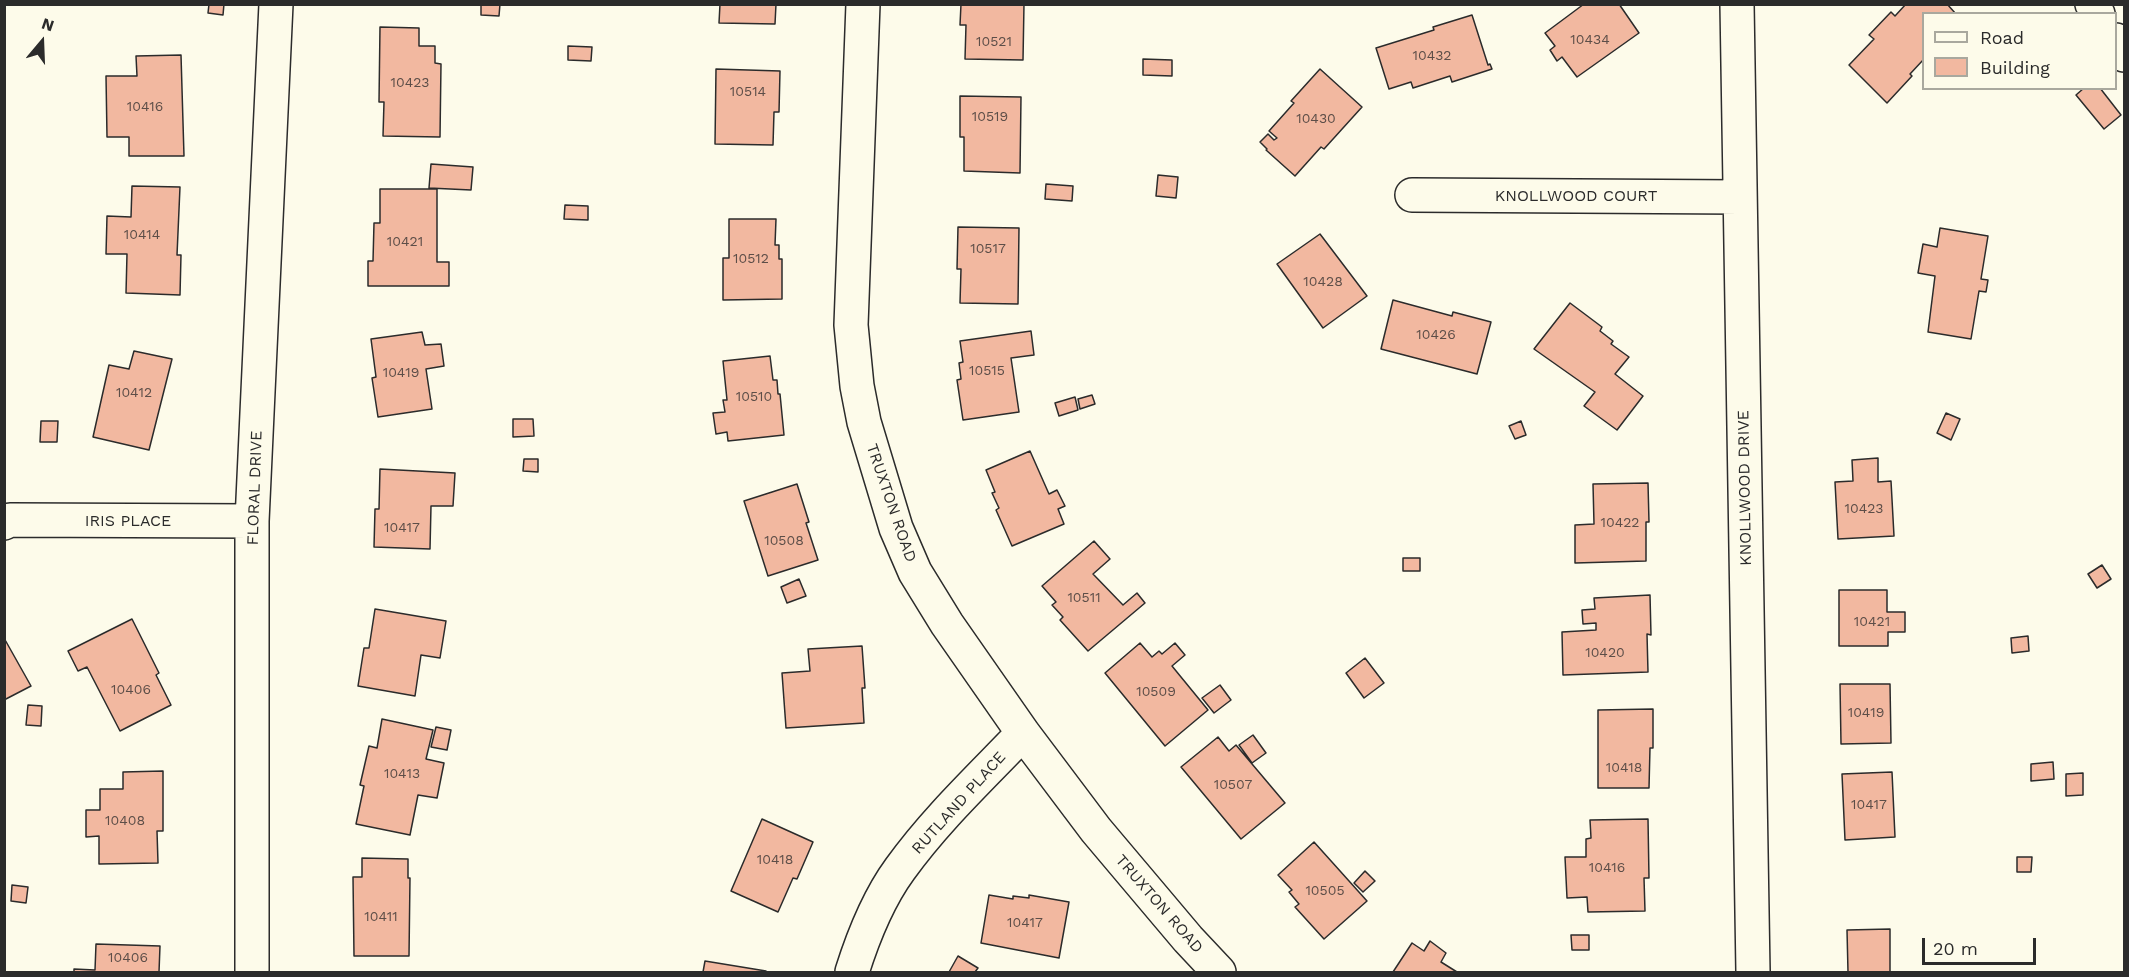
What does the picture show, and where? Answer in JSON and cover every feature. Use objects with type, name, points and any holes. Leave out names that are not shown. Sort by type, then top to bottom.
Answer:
[{"type":"street","name":"FLORAL DRIVE","points":[[252,972],[252,521],[276,4]]},
{"type":"street","name":"TRUXTON ROAD","points":[[863,4],[852,325],[857,386],[864,422],[896,528],[915,572],[947,624],[1023,733],[1096,830],[1188,939],[1219,972]]},
{"type":"street","name":"KNOLLWOOD DRIVE","points":[[1737,4],[1753,972]]},
{"type":"street","name":"KNOLLWOOD COURT","points":[[1412,195],[1740,197]]},
{"type":"street","name":"IRIS PLACE","points":[[4,523],[10,520],[252,521]]},
{"type":"street","name":"RUTLAND PLACE","points":[[852,972],[875,912],[899,870],[942,816],[1023,733]]},
{"type":"building","points":[[209,4],[224,4],[223,15],[208,13]]},
{"type":"building","points":[[481,4],[500,4],[499,16],[481,15]]},
{"type":"building","points":[[720,4],[776,4],[775,24],[719,23]]},
{"type":"building","points":[[961,4],[1024,4],[1023,60],[965,59],[966,25],[960,25]]},
{"type":"building","points":[[1584,4],[1619,4],[1639,33],[1577,77],[1562,57],[1557,61],[1550,50],[1555,46],[1545,33]]},
{"type":"building","points":[[1906,4],[1947,4],[1954,12],[1922,12],[1922,61],[1910,74],[1912,76],[1887,103],[1849,65],[1874,39],[1869,35],[1891,12],[1895,16]]},
{"type":"building","points":[[1472,15],[1488,65],[1490,64],[1492,69],[1452,82],[1450,76],[1413,88],[1411,82],[1389,89],[1376,48],[1434,30],[1433,27]]},
{"type":"building","points":[[380,27],[419,28],[419,46],[435,46],[435,63],[441,64],[440,137],[383,136],[384,102],[379,102]]},
{"type":"building","points":[[568,46],[592,47],[591,61],[568,60]]},
{"type":"building","points":[[181,55],[184,156],[129,156],[129,137],[107,137],[106,76],[137,76],[136,56]]},
{"type":"building","points":[[1143,59],[1172,60],[1172,76],[1143,75]]},
{"type":"building","points":[[716,69],[780,71],[779,112],[774,112],[773,145],[715,144]]},
{"type":"building","points":[[1320,69],[1362,107],[1324,149],[1321,147],[1295,176],[1260,142],[1268,134],[1274,140],[1277,138],[1269,131],[1294,103],[1291,101]]},
{"type":"building","points":[[2082,90],[2102,90],[2121,115],[2104,129],[2076,95]]},
{"type":"building","points":[[960,96],[1021,97],[1020,173],[964,171],[964,137],[960,137]]},
{"type":"building","points":[[431,164],[473,167],[471,190],[429,188]]},
{"type":"building","points":[[1158,175],[1178,177],[1176,198],[1156,196]]},
{"type":"building","points":[[1046,184],[1073,186],[1072,201],[1045,199]]},
{"type":"building","points":[[132,186],[180,187],[177,255],[181,255],[180,295],[126,293],[127,254],[106,254],[107,216],[131,217]]},
{"type":"building","points":[[380,189],[437,189],[437,262],[449,262],[449,286],[368,286],[368,261],[373,261],[374,223],[380,223]]},
{"type":"building","points":[[565,205],[588,206],[588,220],[564,219]]},
{"type":"building","points":[[729,219],[776,219],[775,245],[779,245],[779,259],[782,259],[782,299],[723,300],[723,258],[729,258]]},
{"type":"building","points":[[958,227],[1019,228],[1018,304],[960,303],[961,269],[957,269]]},
{"type":"building","points":[[1940,228],[1988,236],[1981,279],[1988,280],[1986,292],[1979,291],[1971,339],[1928,332],[1935,276],[1918,273],[1923,244],[1937,247]]},
{"type":"building","points":[[1320,234],[1367,296],[1323,328],[1277,264]]},
{"type":"building","points":[[1393,300],[1452,316],[1453,312],[1491,322],[1477,374],[1381,349]]},
{"type":"building","points":[[1570,303],[1602,327],[1600,331],[1613,341],[1611,344],[1629,357],[1615,374],[1643,396],[1617,430],[1584,406],[1595,392],[1534,349]]},
{"type":"building","points":[[1031,331],[1034,355],[1011,358],[1019,412],[963,420],[957,380],[961,379],[959,363],[963,362],[960,341]]},
{"type":"building","points":[[422,332],[425,345],[441,344],[444,366],[426,369],[432,409],[378,417],[372,378],[376,377],[371,339]]},
{"type":"building","points":[[134,351],[172,359],[149,450],[93,437],[109,365],[129,369]]},
{"type":"building","points":[[770,356],[773,380],[777,380],[778,394],[780,394],[784,435],[728,441],[727,432],[716,434],[713,413],[725,412],[723,400],[727,400],[723,361]]},
{"type":"building","points":[[1092,395],[1095,404],[1080,409],[1078,399]]},
{"type":"building","points":[[1075,397],[1078,410],[1059,416],[1055,403]]},
{"type":"building","points":[[1946,413],[1960,419],[1951,440],[1937,433]]},
{"type":"building","points":[[513,419],[533,419],[534,436],[513,437]]},
{"type":"building","points":[[41,421],[58,421],[57,442],[40,442]]},
{"type":"building","points":[[1521,421],[1526,435],[1515,439],[1509,426]]},
{"type":"building","points":[[1030,451],[1049,494],[1057,490],[1065,506],[1058,509],[1064,524],[1012,546],[996,510],[999,508],[992,493],[995,492],[986,470]]},
{"type":"building","points":[[1878,458],[1878,482],[1891,481],[1894,536],[1838,539],[1835,482],[1853,481],[1852,460]]},
{"type":"building","points":[[524,459],[538,459],[538,472],[523,471]]},
{"type":"building","points":[[380,469],[455,473],[453,506],[431,506],[430,549],[374,547],[375,509],[379,509]]},
{"type":"building","points":[[1648,483],[1649,522],[1646,522],[1646,561],[1575,563],[1575,525],[1594,524],[1593,484]]},
{"type":"building","points":[[797,484],[818,560],[768,576],[744,501]]},
{"type":"building","points":[[1094,541],[1110,559],[1093,574],[1123,605],[1137,593],[1145,603],[1088,651],[1060,620],[1063,617],[1052,605],[1056,602],[1042,586]]},
{"type":"building","points":[[1403,558],[1420,558],[1420,571],[1403,571]]},
{"type":"building","points":[[2102,565],[2111,579],[2097,588],[2088,574]]},
{"type":"building","points":[[799,579],[806,596],[787,603],[781,587]]},
{"type":"building","points":[[1839,590],[1887,590],[1887,612],[1905,612],[1905,632],[1888,632],[1888,646],[1839,646]]},
{"type":"building","points":[[1650,595],[1651,635],[1647,634],[1648,672],[1563,675],[1562,632],[1596,630],[1596,623],[1583,624],[1582,610],[1595,609],[1594,598]]},
{"type":"building","points":[[375,609],[446,621],[440,658],[421,655],[415,696],[358,686],[364,648],[369,648]]},
{"type":"building","points":[[132,619],[159,673],[156,675],[171,705],[120,731],[87,667],[78,671],[68,651]]},
{"type":"building","points":[[2028,636],[2029,651],[2012,653],[2011,638]]},
{"type":"building","points":[[4,638],[31,686],[4,700]]},
{"type":"building","points":[[1140,643],[1152,657],[1159,651],[1162,654],[1175,643],[1185,655],[1172,666],[1208,710],[1165,746],[1105,673]]},
{"type":"building","points":[[862,646],[865,688],[862,688],[864,723],[786,728],[782,673],[810,671],[808,649]]},
{"type":"building","points":[[1365,658],[1384,683],[1364,698],[1346,673]]},
{"type":"building","points":[[1840,684],[1890,684],[1891,743],[1841,744]]},
{"type":"building","points":[[1220,685],[1231,700],[1214,713],[1202,698]]},
{"type":"building","points":[[28,705],[42,706],[41,726],[26,725]]},
{"type":"building","points":[[1653,709],[1653,748],[1650,748],[1649,788],[1598,788],[1598,710]]},
{"type":"building","points":[[382,719],[433,730],[426,759],[444,763],[437,798],[418,795],[410,835],[356,824],[364,786],[360,785],[369,746],[377,748]]},
{"type":"building","points":[[436,727],[451,730],[447,750],[431,747]]},
{"type":"building","points":[[1253,735],[1266,753],[1252,763],[1239,745]]},
{"type":"building","points":[[1218,737],[1229,751],[1236,745],[1285,803],[1241,839],[1181,767]]},
{"type":"building","points":[[2053,762],[2054,779],[2031,781],[2031,764]]},
{"type":"building","points":[[163,771],[163,831],[157,831],[158,863],[99,864],[99,836],[86,837],[86,810],[100,810],[100,789],[123,789],[123,772]]},
{"type":"building","points":[[1892,772],[1895,837],[1845,840],[1842,774]]},
{"type":"building","points":[[2083,773],[2083,795],[2066,796],[2066,774]]},
{"type":"building","points":[[762,819],[813,842],[797,879],[793,878],[778,912],[731,891]]},
{"type":"building","points":[[1648,819],[1649,878],[1644,878],[1645,911],[1588,912],[1587,897],[1567,898],[1565,857],[1586,857],[1586,839],[1591,838],[1590,820]]},
{"type":"building","points":[[1314,842],[1367,901],[1324,939],[1295,907],[1299,904],[1289,892],[1292,890],[1278,875]]},
{"type":"building","points":[[2017,857],[2032,857],[2031,872],[2017,872]]},
{"type":"building","points":[[362,858],[408,859],[408,878],[410,878],[409,956],[354,956],[353,877],[362,877]]},
{"type":"building","points":[[1365,871],[1375,881],[1363,892],[1354,883]]},
{"type":"building","points":[[12,885],[28,887],[26,903],[11,901]]},
{"type":"building","points":[[989,895],[1013,899],[1013,896],[1029,898],[1029,895],[1069,902],[1059,958],[981,943]]},
{"type":"building","points":[[1890,929],[1890,972],[1848,972],[1847,930]]},
{"type":"building","points":[[1571,935],[1589,935],[1589,950],[1572,950]]},
{"type":"building","points":[[1430,941],[1446,953],[1441,962],[1457,972],[1393,972],[1412,943],[1424,951]]},
{"type":"building","points":[[96,944],[160,946],[159,972],[74,972],[74,969],[95,970]]},
{"type":"building","points":[[958,956],[978,968],[975,972],[949,972]]},
{"type":"building","points":[[705,961],[766,971],[766,972],[703,972]]}]
